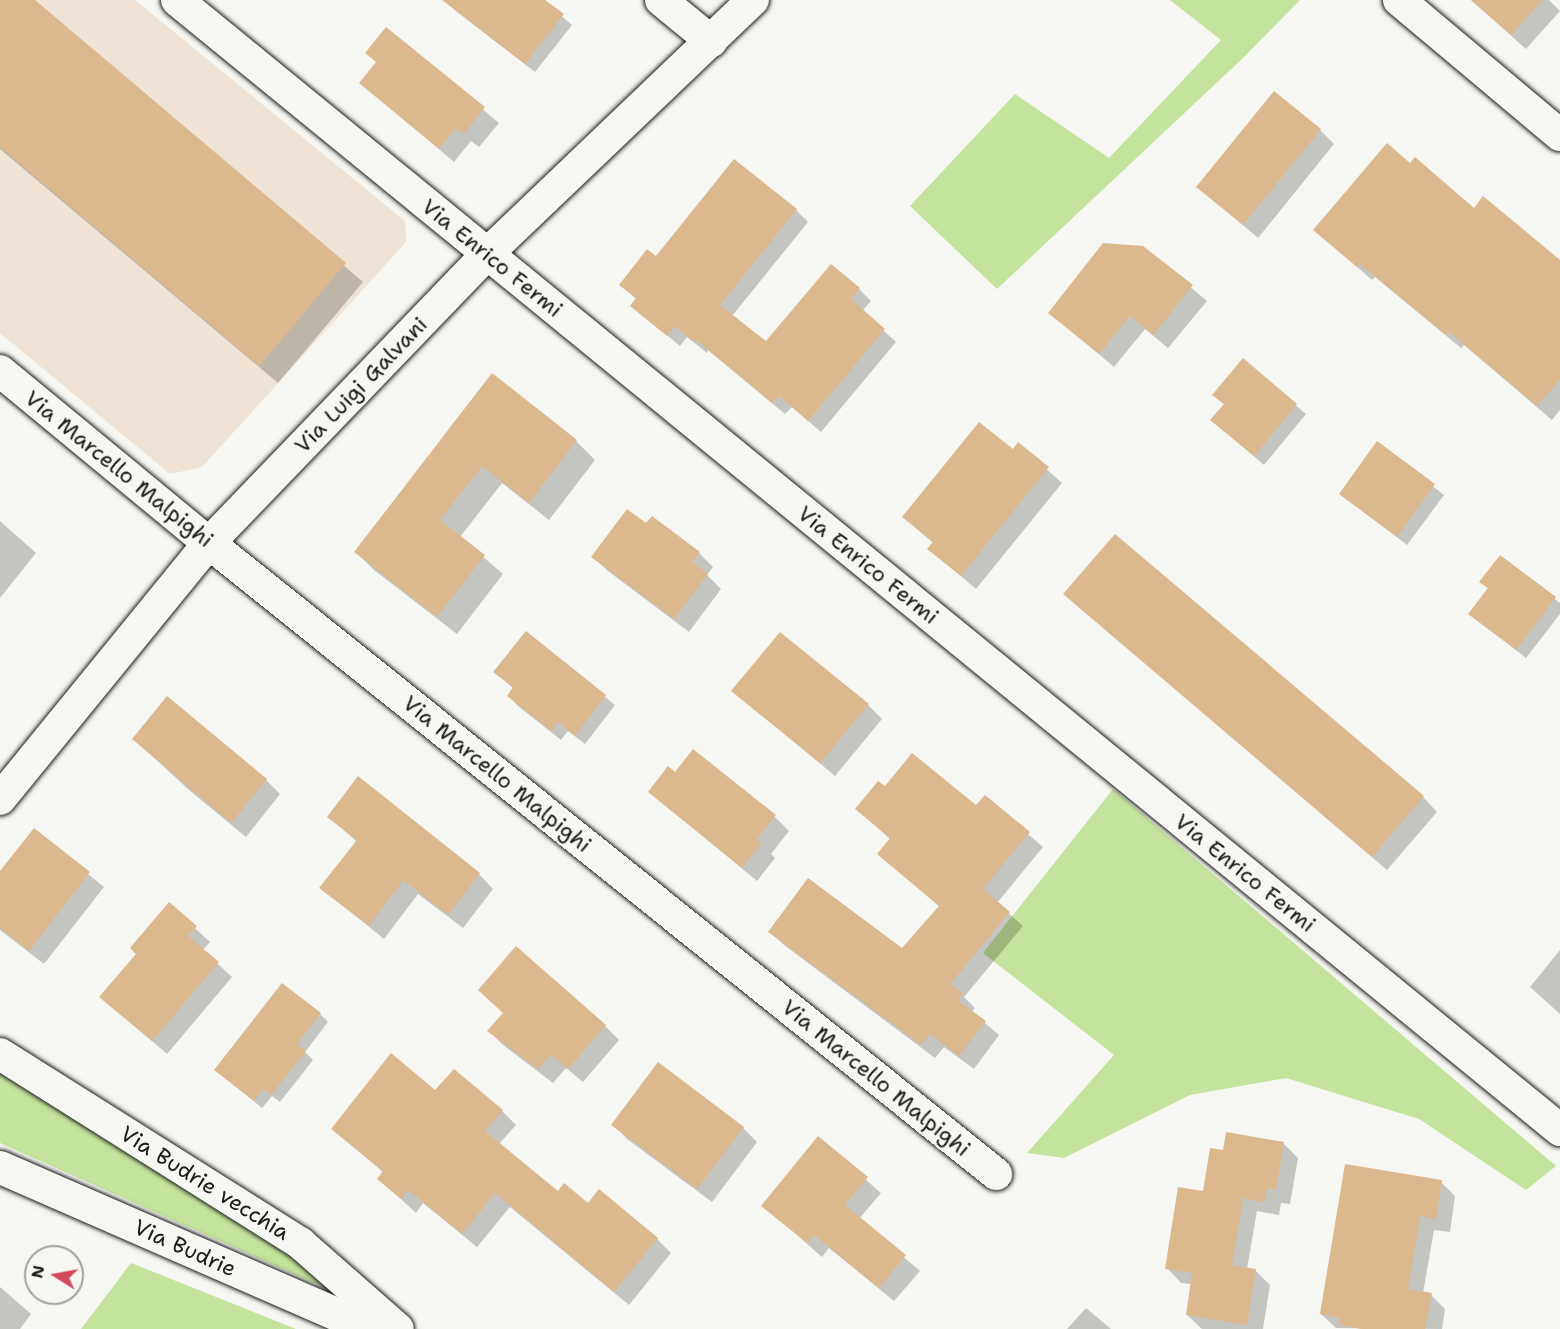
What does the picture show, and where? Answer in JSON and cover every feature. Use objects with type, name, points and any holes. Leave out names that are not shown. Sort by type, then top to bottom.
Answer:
[{"type":"main road","name":"Via Budrie","points":[[0,1167],[371,1329]]},
{"type":"street","name":"Via Enrico Fermi","points":[[177,0],[1560,1130]]},
{"type":"street","points":[[661,0],[711,41]]},
{"type":"street","name":"Via Luigi Galvani","points":[[0,799],[208,543],[488,254],[753,0]]},
{"type":"street","points":[[1399,0],[1560,135]]},
{"type":"street","name":"Via Marcello Malpighi","points":[[0,371],[208,543],[996,1174]]},
{"type":"street","name":"Via Budrie vecchia","points":[[0,1054],[300,1243],[398,1329]]},
{"type":"shaded area","points":[[0,0],[135,0],[405,221],[406,242],[202,467],[170,474],[0,333]]},
{"type":"green space","points":[[1170,0],[1300,0],[1243,58],[997,289],[910,206],[1015,94],[1109,158],[1221,40]]},
{"type":"green space","points":[[1113,789],[1556,1166],[1526,1190],[1419,1119],[1286,1078],[1190,1095],[1064,1158],[1027,1153],[1114,1055],[983,953]]},
{"type":"green space","points":[[0,1073],[300,1260],[341,1295],[0,1143]]},
{"type":"green space","points":[[131,1263],[296,1329],[81,1329]]},
{"type":"building","points":[[0,0],[35,0],[346,263],[259,366],[0,147]]},
{"type":"building","points":[[442,0],[545,0],[564,14],[525,64]]},
{"type":"building","points":[[1471,0],[1543,0],[1511,35]]},
{"type":"building","points":[[386,27],[485,107],[464,134],[456,128],[439,149],[359,83],[376,62],[365,53]]},
{"type":"building","points":[[1274,91],[1321,129],[1243,225],[1196,187]]},
{"type":"building","points":[[1387,143],[1410,163],[1415,157],[1474,208],[1483,196],[1560,260],[1560,379],[1537,406],[1449,332],[1446,335],[1360,264],[1357,267],[1313,230]]},
{"type":"building","points":[[734,159],[797,209],[720,305],[766,341],[831,264],[860,288],[851,299],[885,329],[808,421],[779,396],[772,403],[696,340],[694,342],[674,326],[667,336],[630,306],[636,298],[619,285],[647,249],[656,256]]},
{"type":"building","points":[[1103,243],[1143,246],[1193,285],[1153,335],[1130,316],[1099,354],[1048,313]]},
{"type":"building","points":[[1243,358],[1297,404],[1254,456],[1210,420],[1224,404],[1212,395]]},
{"type":"building","points":[[492,373],[577,440],[529,503],[482,466],[440,520],[485,555],[437,617],[354,552]]},
{"type":"building","points":[[979,422],[1013,449],[1018,442],[1049,467],[961,576],[927,549],[933,542],[902,517]]},
{"type":"building","points":[[1377,441],[1435,484],[1397,537],[1339,494]]},
{"type":"building","points":[[627,509],[646,523],[652,516],[700,552],[692,562],[708,574],[674,619],[591,557]]},
{"type":"building","points":[[1115,534],[1424,796],[1372,857],[1063,594]]},
{"type":"building","points":[[1500,555],[1556,597],[1516,650],[1468,614],[1488,588],[1479,582]]},
{"type":"building","points":[[526,631],[606,695],[575,736],[558,722],[551,731],[507,696],[513,687],[493,672]]},
{"type":"building","points":[[780,632],[869,704],[820,763],[731,691]]},
{"type":"building","points":[[167,696],[267,779],[231,823],[132,739]]},
{"type":"building","points":[[693,749],[776,815],[757,839],[762,843],[742,868],[648,792],[668,766],[675,772]]},
{"type":"building","points":[[912,753],[976,805],[985,795],[1030,832],[983,889],[1010,912],[950,984],[963,993],[957,1000],[986,1021],[959,1056],[930,1034],[921,1045],[768,932],[808,878],[902,948],[939,906],[877,854],[890,838],[855,809],[878,781],[885,786]]},
{"type":"building","points":[[358,776],[480,873],[448,915],[403,880],[369,926],[319,888],[357,840],[327,817]]},
{"type":"building","points":[[34,828],[90,872],[29,951],[0,928],[0,871]]},
{"type":"building","points":[[169,902],[197,926],[188,936],[219,962],[152,1041],[99,997],[136,954],[130,948]]},
{"type":"building","points":[[516,946],[606,1025],[568,1069],[551,1055],[538,1069],[487,1031],[503,1013],[478,990]]},
{"type":"building","points":[[282,983],[321,1013],[297,1044],[306,1051],[271,1095],[263,1089],[254,1101],[214,1070]]},
{"type":"building","points":[[391,1053],[435,1090],[454,1069],[503,1110],[485,1131],[558,1191],[564,1183],[588,1203],[599,1189],[658,1238],[614,1292],[495,1193],[462,1234],[408,1190],[401,1199],[377,1179],[383,1171],[331,1129]]},
{"type":"building","points":[[658,1062],[744,1127],[697,1189],[611,1125]]},
{"type":"building","points":[[1226,1132],[1284,1142],[1276,1190],[1267,1189],[1265,1202],[1243,1198],[1232,1265],[1256,1269],[1247,1325],[1186,1315],[1192,1273],[1165,1269],[1178,1187],[1203,1191],[1210,1148],[1223,1150]]},
{"type":"building","points":[[818,1136],[868,1177],[845,1205],[906,1255],[879,1288],[814,1235],[807,1243],[761,1206]]},
{"type":"building","points":[[1345,1164],[1442,1180],[1436,1219],[1420,1216],[1408,1289],[1432,1293],[1425,1329],[1361,1329],[1339,1325],[1340,1318],[1320,1314]]}]
